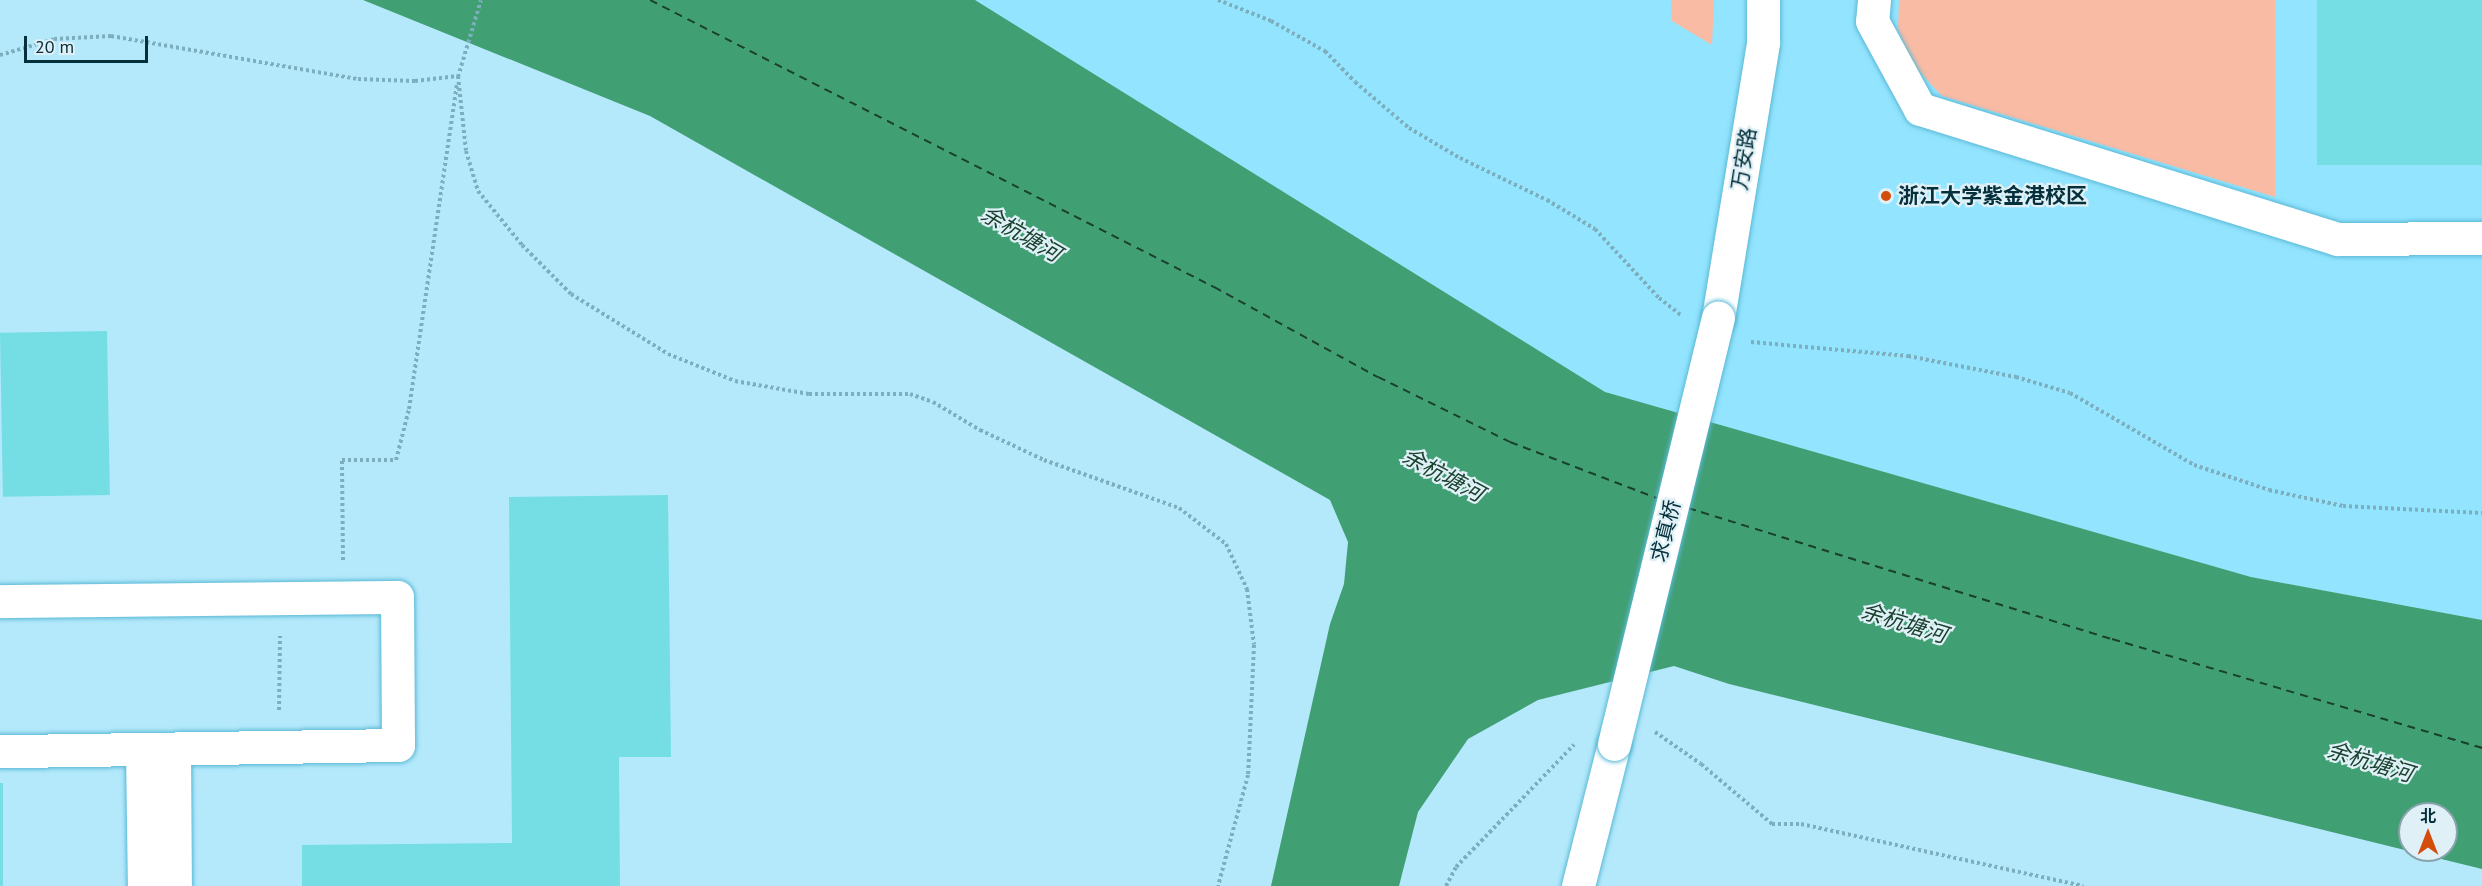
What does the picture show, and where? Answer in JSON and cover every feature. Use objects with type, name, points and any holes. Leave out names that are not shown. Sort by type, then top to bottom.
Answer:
[{"type":"street","name":"万安路","points":[[1718,318],[1763,42],[1763,0]]},
{"type":"street","points":[[1874,0],[1872,21],[1920,109],[2337,239],[2482,238]]},
{"type":"street","name":"求真桥","points":[[1578,886],[1718,318]]},
{"type":"street","points":[[0,601],[398,597],[398,745],[0,751]]},
{"type":"street","points":[[144,886],[158,750]]},
{"type":"street","points":[[158,750],[175,886]]},
{"type":"path","points":[[343,565],[342,460],[396,460],[409,409],[458,76],[481,0]]},
{"type":"path","points":[[1218,0],[1271,21],[1325,51],[1355,82],[1409,128],[1460,158],[1547,200],[1595,229],[1659,298],[1685,318]]},
{"type":"path","points":[[0,55],[54,39],[111,36],[358,79],[415,81],[458,76]]},
{"type":"path","points":[[458,76],[466,151],[478,191],[522,245],[572,294],[668,354],[735,381],[809,394],[873,392],[910,394],[933,402],[981,430],[1044,460],[1179,508],[1226,544],[1247,589],[1254,645],[1248,775],[1218,886]]},
{"type":"path","points":[[1742,340],[1908,356],[2016,377],[2070,393],[2194,465],[2269,490],[2343,506],[2482,513]]},
{"type":"path","points":[[279,748],[280,598]]},
{"type":"path","points":[[1649,731],[1659,733],[1701,764],[1772,824],[1801,824],[2083,886]]},
{"type":"path","points":[[1446,886],[1456,867],[1558,759],[1581,739]]},
{"type":"shaded area","name":"浙江大学紫金港校区","points":[[975,0],[2482,0],[2482,620],[2251,577],[1605,392]]},
{"type":"shaded area","points":[[1671,0],[1714,0],[1712,45],[1672,21]]},
{"type":"shaded area","points":[[1899,0],[2275,0],[2275,197],[1942,96],[1912,64],[1898,30]]},
{"type":"water","name":"余杭塘河","points":[[363,0],[975,0],[1605,392],[2251,577],[2482,620],[2482,869],[2454,862],[2458,862],[2458,802],[2398,802],[2398,848],[1729,684],[1674,666],[1538,700],[1468,739],[1418,812],[1399,886],[1271,886],[1330,624],[1344,584],[1348,542],[1330,500],[650,116]]},
{"type":"building","points":[[2317,0],[2482,0],[2482,165],[2317,165]]},
{"type":"building","points":[[107,331],[110,495],[3,497],[0,333]]},
{"type":"building","points":[[668,495],[671,757],[619,757],[620,886],[302,886],[302,845],[512,843],[509,497]]},
{"type":"building","points":[[0,783],[3,783],[3,886],[0,886]]},
{"type":"ferry route","points":[[650,0],[1214,287],[1378,377],[1510,442],[1657,498]]},
{"type":"ferry route","points":[[1688,508],[2112,639],[2482,748]]},
{"type":"place","name":"浙江大学紫金港校区","points":[[1886,196]]}]
